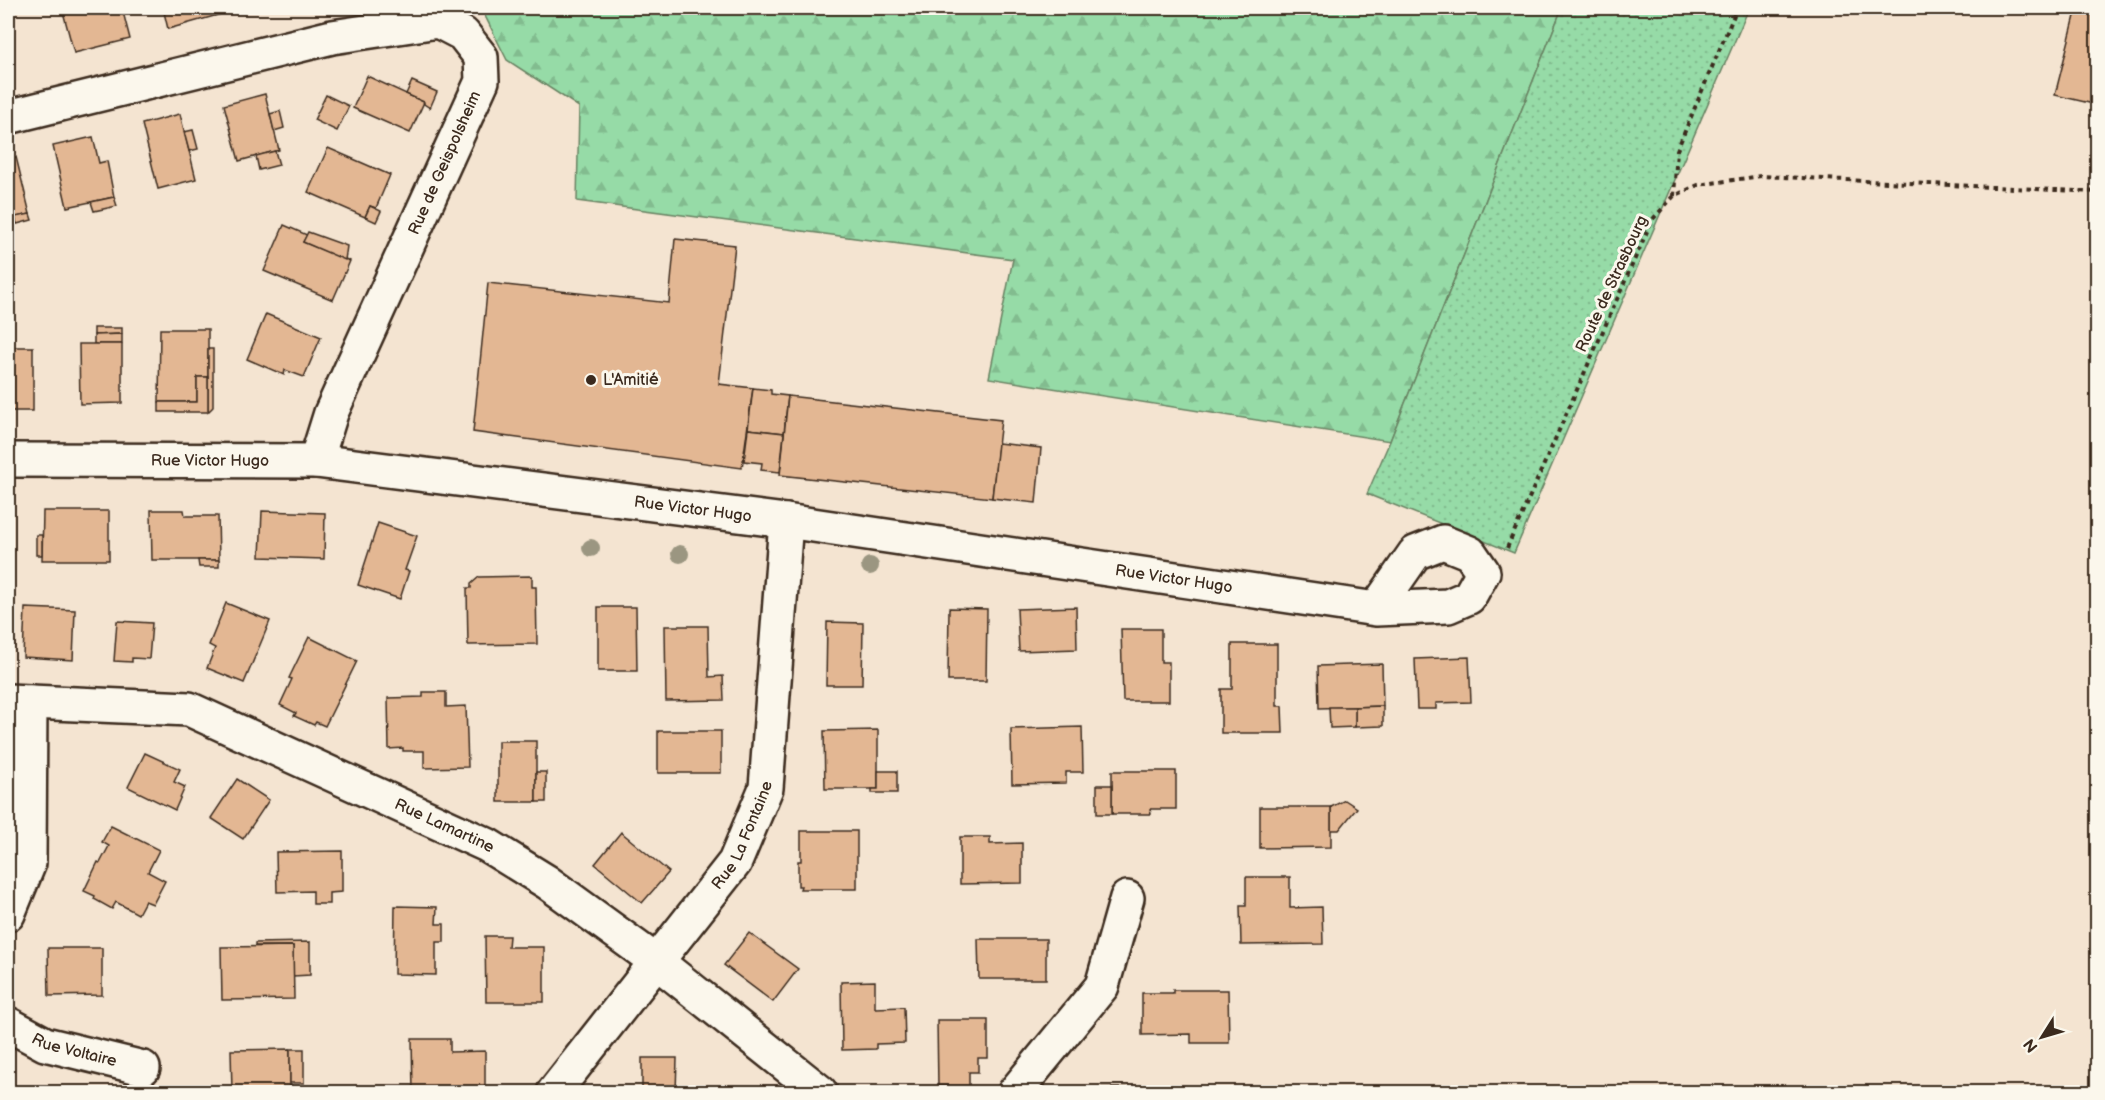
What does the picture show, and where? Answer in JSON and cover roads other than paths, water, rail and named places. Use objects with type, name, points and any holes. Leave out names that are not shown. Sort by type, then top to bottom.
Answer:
[{"type":"street","name":"Rue de Geispolsheim","points":[[8,117],[332,37],[438,21],[463,34],[481,57],[482,81],[331,413],[316,461]]},
{"type":"street","name":"Rue Victor Hugo","points":[[8,460],[316,461],[786,521],[1376,609],[1448,606],[1469,597],[1483,572],[1470,553],[1443,542],[1415,553],[1376,609]]},
{"type":"street","name":"Rue La Fontaine","points":[[554,1092],[735,862],[766,788],[786,521]]},
{"type":"street","name":"Rue Lamartine","points":[[19,702],[189,709],[487,844],[547,882],[657,962],[820,1092]]},
{"type":"street","points":[[8,914],[29,863],[19,702]]},
{"type":"street","points":[[1016,1092],[1102,986],[1127,898]]},
{"type":"street","name":"Rue Voltaire","points":[[8,1024],[45,1044],[143,1068]]},
{"type":"place","name":"L'Amitié","points":[[591,380]]}]
